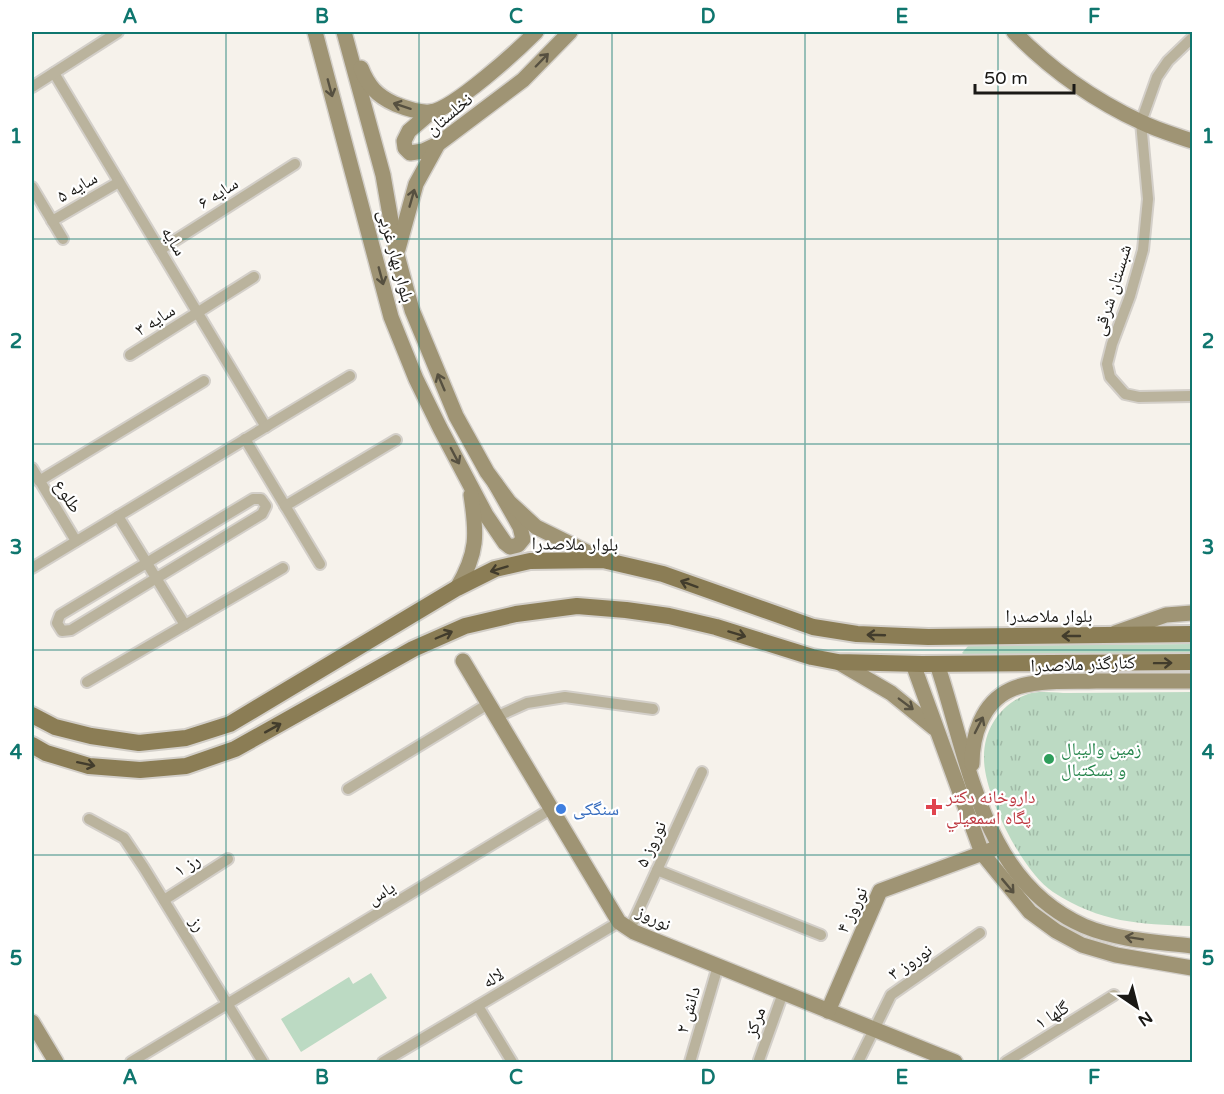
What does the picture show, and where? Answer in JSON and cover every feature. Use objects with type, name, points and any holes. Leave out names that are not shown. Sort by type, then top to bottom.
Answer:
[{"type":"main road","name":"بلوار بهار غربی","points":[[315,32],[391,317],[416,379],[494,527],[510,547],[518,545],[523,539],[520,527],[456,417],[412,310],[397,255],[383,175],[345,32]]},
{"type":"main road","name":"نخلستان","points":[[345,32],[370,88],[384,99],[406,108],[431,112],[447,105],[508,60],[536,32]]},
{"type":"main road","name":"نخلستان","points":[[397,255],[416,184],[438,144],[522,80],[570,32]]},
{"type":"main road","points":[[1014,32],[1032,51],[1085,91],[1141,122],[1192,141]]},
{"type":"main road","points":[[431,112],[410,131],[404,141],[405,148],[410,153],[438,144]]},
{"type":"main road","points":[[491,477],[509,502],[536,527],[603,560]]},
{"type":"main road","points":[[457,588],[469,568],[474,551],[475,522],[468,480]]},
{"type":"main road","name":"بلوار ملاصدرا","points":[[32,715],[55,727],[91,736],[139,743],[186,738],[230,724],[457,588],[495,569],[531,561],[603,560],[663,574],[813,627],[857,634],[928,637],[1192,634]]},
{"type":"main road","points":[[32,745],[46,753],[89,766],[140,770],[186,766],[235,749],[413,649],[465,626],[516,614],[577,606],[669,616],[716,627],[812,657],[838,662],[913,664],[1192,662]]},
{"type":"main road","points":[[1109,635],[1166,615],[1192,613]]},
{"type":"main road","points":[[904,636],[982,853],[1030,912],[1056,931],[1082,945],[1116,956],[1192,968]]},
{"type":"main road","points":[[928,637],[972,782],[988,825],[1010,865],[1029,888],[1046,904],[1085,927],[1107,934],[1192,946]]},
{"type":"main road","name":"نوروز","points":[[463,661],[624,926],[955,1062]]},
{"type":"main road","points":[[838,662],[891,693],[934,724]]},
{"type":"main road","points":[[1138,663],[1138,681]]},
{"type":"main road","points":[[924,694],[922,682],[926,679],[935,677],[944,685]]},
{"type":"main road","name":"کنارگذر ملاصدرا","points":[[972,782],[975,734],[987,711],[1009,690],[1024,685],[1061,682],[1192,681]]},
{"type":"main road","name":"نوروز ۴","points":[[828,1011],[880,891],[999,847]]},
{"type":"main road","points":[[32,1022],[56,1062]]},
{"type":"street","points":[[32,87],[118,32]]},
{"type":"street","points":[[1141,122],[1157,77],[1168,61],[1192,38]]},
{"type":"street","name":"سایه","points":[[54,73],[266,427]]},
{"type":"street","name":"شبستان شرقی","points":[[1141,122],[1148,200],[1143,250],[1107,364],[1110,377],[1125,394],[1139,397],[1192,396]]},
{"type":"street","name":"سایه ۶","points":[[160,250],[295,164]]},
{"type":"street","name":"سایه ۵","points":[[52,221],[119,182]]},
{"type":"street","points":[[32,187],[63,239]]},
{"type":"street","name":"سایه ۳","points":[[130,356],[254,277]]},
{"type":"street","points":[[32,568],[350,376]]},
{"type":"street","points":[[39,481],[204,381]]},
{"type":"street","points":[[244,439],[320,564]]},
{"type":"street","points":[[285,506],[396,440]]},
{"type":"street","name":"طلوع","points":[[32,468],[76,541]]},
{"type":"street","points":[[253,499],[261,499],[266,506],[262,514],[71,630],[62,631],[57,623],[60,615],[147,563],[253,499]]},
{"type":"street","points":[[118,516],[185,625]]},
{"type":"street","points":[[87,682],[284,568]]},
{"type":"street","points":[[348,789],[492,711],[565,697],[653,710]]},
{"type":"street","name":"نوروز ۵","points":[[624,926],[657,870],[702,772]]},
{"type":"street","name":"یاس","points":[[130,1062],[551,809]]},
{"type":"street","name":"رز","points":[[89,819],[124,838],[263,1062]]},
{"type":"street","name":"رز ۱","points":[[164,900],[228,860]]},
{"type":"street","points":[[657,870],[821,935]]},
{"type":"street","name":"لاله","points":[[383,1062],[478,1006],[624,926]]},
{"type":"street","name":"نوروز ۳","points":[[858,1062],[891,995],[980,933]]},
{"type":"street","name":"دانش ۲","points":[[690,1062],[718,966]]},
{"type":"street","name":"مرکز","points":[[760,1062],[783,993]]},
{"type":"street","name":"گلها ۱","points":[[1006,1062],[1114,995]]},
{"type":"street","points":[[478,1006],[512,1062]]},
{"type":"green space","points":[[1192,644],[1192,656],[969,659],[962,653],[968,646]]},
{"type":"green space","points":[[1192,692],[1192,926],[1120,920],[1087,910],[1053,892],[1029,868],[1017,850],[997,810],[990,790],[984,757],[987,736],[996,718],[1018,698],[1032,693]]},
{"type":"green space","points":[[371,973],[387,998],[301,1052],[281,1019],[349,977],[353,984]]},
{"type":"place","name":"زمین والیبال و بسکتبال","points":[[1049,759]]},
{"type":"place","name":"داروخانه دكتر پگاه اسمعيلي","points":[[934,807]]},
{"type":"place","name":"سنگکی","points":[[561,809]]}]
